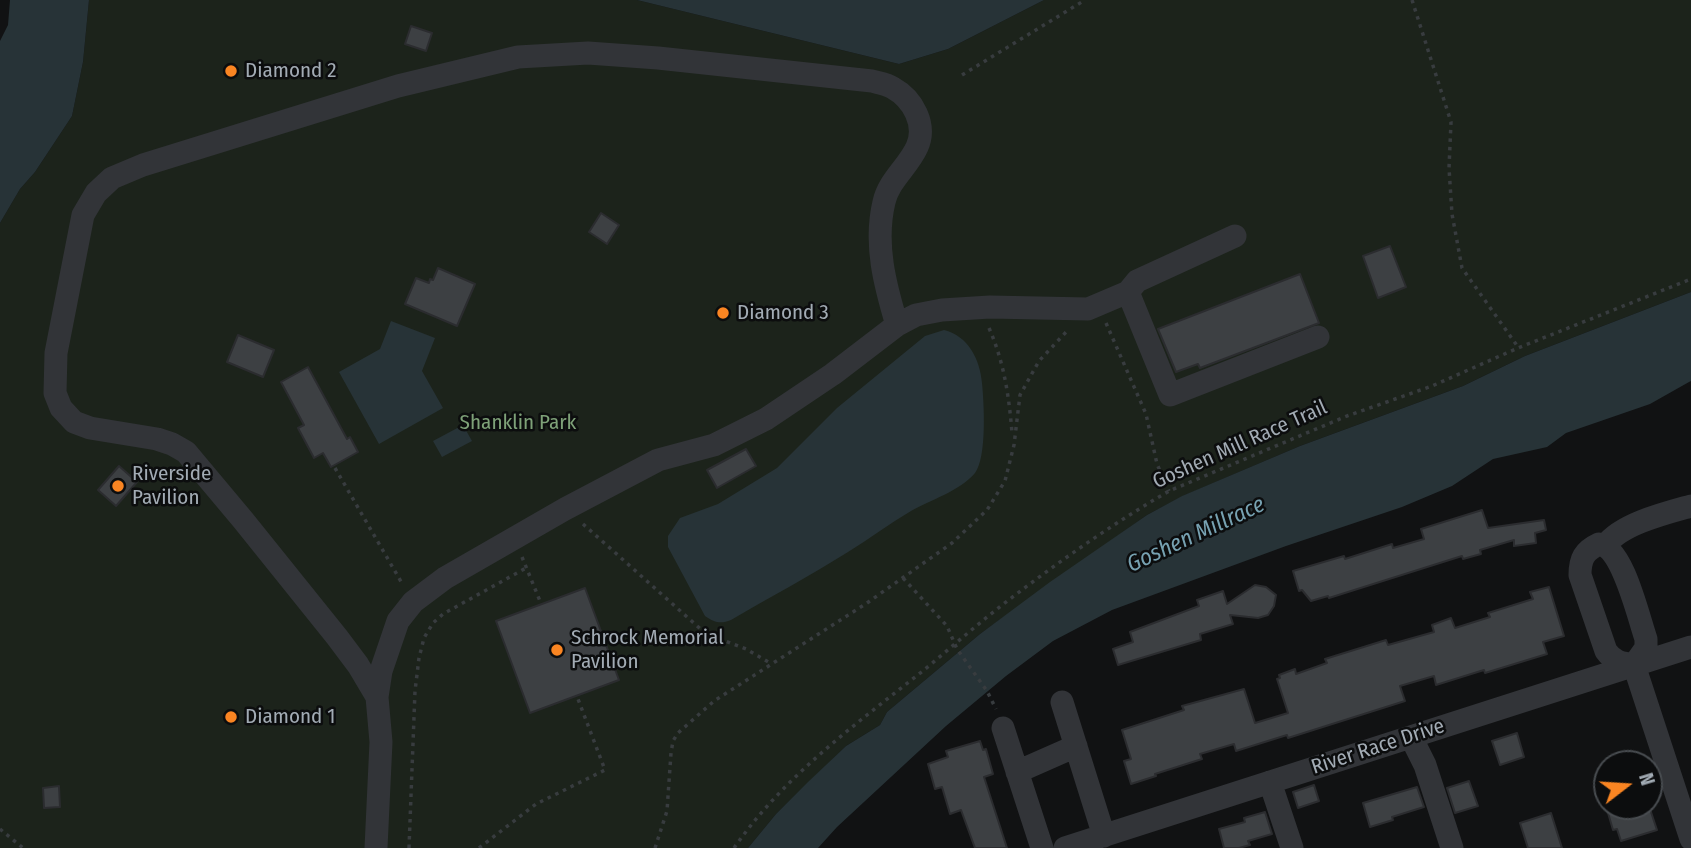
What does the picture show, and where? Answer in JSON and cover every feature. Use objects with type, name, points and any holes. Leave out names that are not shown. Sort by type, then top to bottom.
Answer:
[{"type":"street","points":[[377,697],[337,637],[186,452],[157,439],[90,428],[74,422],[61,408],[55,393],[56,353],[83,215],[96,193],[112,178],[142,165],[398,86],[518,57],[588,54],[658,58],[872,81],[891,87],[903,96],[919,118],[918,146],[895,176],[884,201],[881,229],[882,273],[897,325]]},
{"type":"street","points":[[376,848],[381,742],[377,697],[381,671],[398,621],[413,602],[445,578],[565,509],[658,460],[714,446],[766,419],[833,374],[897,325],[916,315],[976,308],[1088,309],[1128,292],[1137,281],[1235,236]]},
{"type":"street","points":[[1128,292],[1170,395],[1318,337]]},
{"type":"street","points":[[1606,545],[1612,537],[1629,528],[1691,506]]},
{"type":"street","points":[[1599,544],[1606,545],[1618,559],[1646,639],[1646,648],[1634,665],[1611,659],[1606,651],[1580,575],[1580,562],[1584,554],[1599,544]]},
{"type":"street","name":"River Race Drive","points":[[1065,848],[1691,647]]},
{"type":"street","points":[[1634,665],[1691,839]]},
{"type":"street","points":[[1062,702],[1104,836]]},
{"type":"street","points":[[1003,728],[1042,848]]},
{"type":"street","points":[[1411,737],[1425,765],[1452,848]]},
{"type":"street","points":[[1017,772],[1076,746]]},
{"type":"street","points":[[1270,782],[1292,848]]},
{"type":"path","points":[[962,75],[1085,0]]},
{"type":"path","points":[[1412,0],[1451,122],[1449,168],[1452,214],[1462,268],[1518,348]]},
{"type":"path","name":"Goshen Mill Race Trail","points":[[734,848],[786,785],[855,724],[956,647],[1009,600],[1090,541],[1169,491],[1347,416],[1432,386],[1518,348],[1691,279]]},
{"type":"path","points":[[655,848],[667,811],[673,741],[678,733],[714,701],[903,578],[951,543],[987,510],[1005,481],[1014,445],[1020,395],[1028,377],[1055,343],[1097,306],[1146,414],[1157,464],[1169,491]]},
{"type":"path","points":[[976,308],[990,330],[1001,359],[1009,394],[1014,445]]},
{"type":"path","points":[[335,468],[413,602]]},
{"type":"path","points":[[565,509],[705,633],[746,649],[772,664]]},
{"type":"path","points":[[409,848],[415,691],[424,638],[433,623],[443,614],[526,568],[540,601]]},
{"type":"path","points":[[903,578],[947,626],[956,647],[991,698]]},
{"type":"path","points":[[479,848],[536,804],[605,770],[578,699]]},
{"type":"path","points":[[0,829],[23,848]]},
{"type":"green space","name":"Shanklin Park","points":[[89,0],[637,0],[899,64],[948,49],[1044,0],[1691,0],[1691,292],[1525,356],[1463,386],[1300,446],[1183,496],[1147,515],[980,634],[887,712],[880,725],[846,746],[776,814],[748,848],[0,848],[0,223],[20,189],[35,172],[72,116],[83,62]]},
{"type":"water","points":[[10,0],[89,0],[83,62],[72,116],[35,172],[20,189],[0,223],[0,41],[8,25]]},
{"type":"water","points":[[637,0],[1044,0],[948,49],[899,64]]},
{"type":"water","name":"Goshen Millrace","points":[[1691,292],[1691,381],[1650,404],[1566,433],[1547,447],[1493,459],[1452,486],[1402,507],[1112,610],[1053,641],[1006,676],[946,726],[818,848],[748,848],[776,814],[846,746],[880,725],[887,712],[980,634],[1147,515],[1182,496],[1300,446],[1463,386],[1525,356]]},
{"type":"water","points":[[391,321],[435,338],[422,371],[443,408],[379,444],[339,372],[380,349]]},
{"type":"water","points":[[944,330],[960,337],[966,343],[979,365],[981,374],[984,430],[979,465],[975,473],[953,490],[911,511],[834,561],[731,620],[718,622],[705,616],[668,547],[668,536],[680,518],[718,504],[777,468],[837,408],[925,336]]},
{"type":"water","points":[[463,425],[472,441],[442,457],[433,441]]},
{"type":"building","points":[[411,26],[432,33],[426,51],[405,44]]},
{"type":"building","points":[[601,213],[619,225],[607,244],[589,232]]},
{"type":"building","points":[[1390,246],[1406,287],[1378,298],[1363,256]]},
{"type":"building","points":[[438,268],[475,284],[457,326],[405,304],[416,278],[429,283]]},
{"type":"building","points":[[1300,274],[1319,323],[1200,368],[1198,364],[1176,372],[1158,329]]},
{"type":"building","points":[[238,335],[274,350],[263,377],[227,362]]},
{"type":"building","points":[[308,367],[347,439],[350,437],[358,452],[331,467],[323,453],[314,458],[298,428],[304,425],[281,382]]},
{"type":"building","points":[[746,449],[756,466],[717,488],[707,470]]},
{"type":"building","name":"Riverside Pavilion","points":[[119,466],[137,482],[116,506],[98,490]]},
{"type":"building","points":[[1482,510],[1488,528],[1544,520],[1546,530],[1535,533],[1536,543],[1514,546],[1514,540],[1480,550],[1481,554],[1463,559],[1462,556],[1329,598],[1328,596],[1311,601],[1302,590],[1299,591],[1293,571],[1344,556],[1345,559],[1392,544],[1393,548],[1424,539],[1421,529]]},
{"type":"building","points":[[1255,585],[1266,587],[1276,595],[1274,606],[1268,615],[1258,618],[1230,615],[1233,624],[1200,634],[1201,640],[1118,665],[1113,649],[1133,642],[1130,632],[1199,606],[1197,600],[1223,591],[1227,604]]},
{"type":"building","points":[[1549,587],[1564,636],[1543,642],[1547,654],[1436,685],[1434,676],[1400,686],[1405,701],[1288,738],[1287,735],[1236,751],[1234,744],[1200,754],[1202,759],[1131,784],[1124,761],[1131,759],[1122,730],[1184,710],[1182,706],[1244,689],[1255,723],[1288,713],[1277,679],[1280,678],[1279,675],[1295,669],[1296,674],[1327,663],[1325,659],[1386,640],[1388,645],[1434,632],[1432,625],[1451,618],[1455,628],[1490,617],[1488,613],[1533,599],[1530,592]]},
{"type":"building","name":"Schrock Memorial Pavilion","points":[[585,588],[619,680],[530,713],[496,621]]},
{"type":"building","points":[[1517,733],[1524,757],[1500,765],[1492,741]]},
{"type":"building","points":[[980,741],[983,750],[986,749],[993,774],[984,777],[1007,848],[975,848],[961,810],[950,814],[942,787],[935,789],[928,764],[948,757],[946,751]]},
{"type":"building","points":[[1469,781],[1478,806],[1455,813],[1447,788]]},
{"type":"building","points":[[1314,785],[1319,801],[1298,808],[1293,792]]},
{"type":"building","points":[[59,786],[60,807],[44,808],[43,788]]},
{"type":"building","points":[[1417,787],[1424,807],[1370,827],[1363,803]]},
{"type":"building","points":[[1265,812],[1272,834],[1248,841],[1250,845],[1224,848],[1219,829],[1245,822],[1244,818]]},
{"type":"building","points":[[1551,813],[1562,848],[1528,848],[1520,823]]},
{"type":"building","points":[[1610,820],[1654,820],[1657,830],[1621,841],[1617,829],[1613,830]]},
{"type":"place","name":"Diamond 2","points":[[231,71]]},
{"type":"place","name":"Diamond 3","points":[[723,313]]},
{"type":"place","name":"Riverside Pavilion","points":[[118,486]]},
{"type":"place","name":"Schrock Memorial Pavilion","points":[[557,650]]},
{"type":"place","name":"Diamond 1","points":[[231,717]]}]
